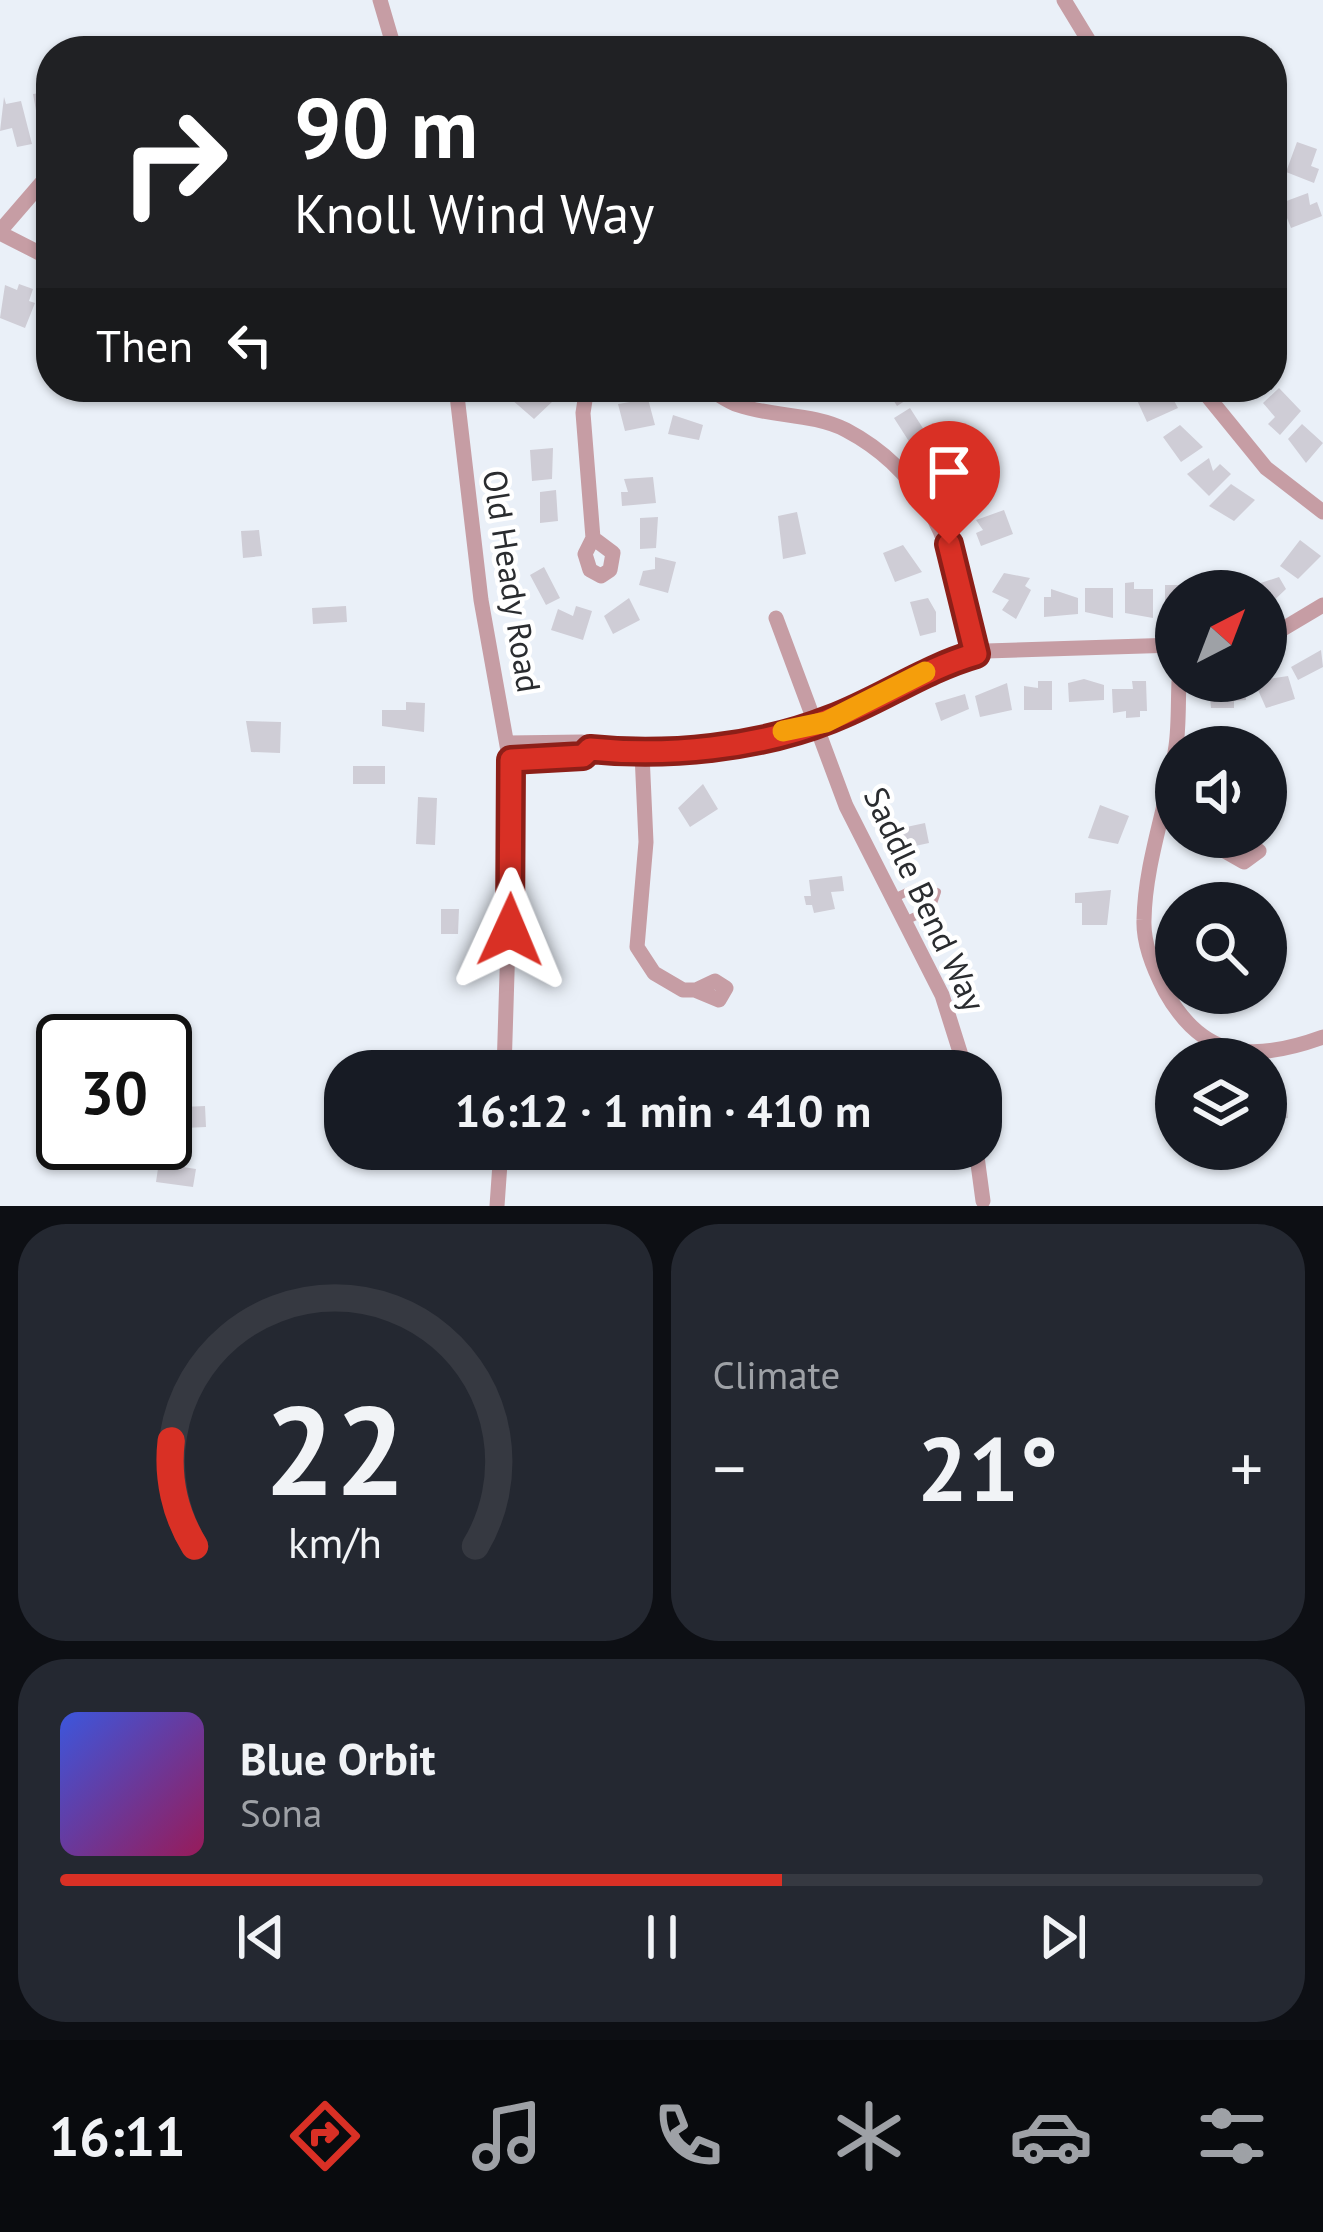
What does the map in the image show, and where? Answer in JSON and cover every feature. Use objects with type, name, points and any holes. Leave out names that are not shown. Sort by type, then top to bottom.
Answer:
[{"type":"street","points":[[380,0],[391,36]]},
{"type":"street","points":[[1064,0],[1086,36]]},
{"type":"street","points":[[36,190],[0,232],[36,251]]},
{"type":"street","name":"Old Heady Road","points":[[458,402],[481,600],[509,752],[504,1050]]},
{"type":"street","points":[[585,402],[593,538]]},
{"type":"street","points":[[731,402],[845,430],[896,469],[942,528],[976,654]]},
{"type":"street","points":[[1212,402],[1266,468],[1323,512]]},
{"type":"street","points":[[1287,626],[1323,605]]},
{"type":"street","name":"Saddle Bend Way","points":[[776,618],[846,806],[942,994],[959,1050]]},
{"type":"street","points":[[509,752],[581,742],[590,749],[642,754],[725,745],[818,723],[941,664],[976,654],[1155,646]]},
{"type":"street","points":[[642,754],[646,842],[638,947],[654,973],[695,990]]},
{"type":"street","points":[[1160,858],[1143,924],[1153,969],[1175,1010],[1192,1029],[1234,1050],[1280,1053],[1323,1037]]},
{"type":"street","points":[[497,1206],[500,1170]]},
{"type":"street","points":[[979,1170],[983,1201]]},
{"type":"lane","points":[[891,900],[920,886],[937,892],[931,909],[903,922]]},
{"type":"building","points":[[4,97],[6,104],[21,101],[32,144],[17,147],[12,128],[0,131]]},
{"type":"building","points":[[1297,142],[1317,149],[1311,166],[1319,169],[1314,183],[1287,169]]},
{"type":"building","points":[[1308,193],[1310,205],[1317,202],[1322,216],[1291,228],[1287,201]]},
{"type":"building","points":[[19,284],[33,289],[29,301],[35,303],[25,328],[0,318],[5,285],[17,290]]},
{"type":"building","points":[[1287,396],[1301,411],[1280,435],[1268,424],[1275,417],[1263,403],[1287,402]]},
{"type":"building","points":[[514,402],[552,402],[534,419]]},
{"type":"building","points":[[649,402],[655,425],[625,431],[618,404]]},
{"type":"building","points":[[1138,402],[1175,402],[1178,408],[1147,422]]},
{"type":"building","points":[[910,408],[926,433],[910,443],[894,418]]},
{"type":"building","points":[[673,415],[703,425],[699,440],[668,434]]},
{"type":"building","points":[[1302,424],[1323,443],[1306,463],[1288,439]]},
{"type":"building","points":[[1180,425],[1203,447],[1181,462],[1163,437]]},
{"type":"building","points":[[944,438],[965,459],[947,477],[929,452]]},
{"type":"building","points":[[553,448],[552,479],[532,481],[530,450]]},
{"type":"building","points":[[1209,458],[1213,471],[1220,464],[1231,474],[1209,496],[1187,474]]},
{"type":"building","points":[[974,473],[991,500],[969,513],[956,483]]},
{"type":"building","points":[[653,477],[656,503],[622,506],[621,492],[628,492],[624,479]]},
{"type":"building","points":[[1231,484],[1255,500],[1234,521],[1209,506]]},
{"type":"building","points":[[556,490],[558,521],[540,523],[540,492]]},
{"type":"building","points":[[1004,510],[1013,534],[981,546],[976,533],[983,530],[976,520]]},
{"type":"building","points":[[797,512],[806,554],[783,559],[778,516]]},
{"type":"building","points":[[658,517],[656,548],[640,549],[640,518]]},
{"type":"building","points":[[259,530],[262,556],[243,558],[241,531]]},
{"type":"building","points":[[1300,540],[1321,556],[1298,579],[1280,566]]},
{"type":"building","points":[[903,545],[922,572],[895,582],[883,553]]},
{"type":"building","points":[[655,557],[676,562],[668,593],[639,585],[643,571],[655,569]]},
{"type":"building","points":[[544,567],[560,598],[546,605],[530,575]]},
{"type":"building","points":[[1004,573],[1030,578],[1025,586],[1031,590],[1016,619],[1002,610],[1009,600],[992,592]]},
{"type":"building","points":[[1134,582],[1134,589],[1153,589],[1153,618],[1125,613],[1125,583]]},
{"type":"building","points":[[1085,588],[1113,588],[1113,618],[1085,612]]},
{"type":"building","points":[[1051,589],[1078,598],[1078,614],[1044,617],[1044,597],[1051,597]]},
{"type":"building","points":[[629,598],[640,620],[613,634],[604,616]]},
{"type":"building","points":[[928,598],[936,612],[936,632],[920,636],[910,602]]},
{"type":"building","points":[[346,606],[347,622],[313,624],[312,608]]},
{"type":"building","points":[[576,606],[592,611],[583,640],[551,630],[558,609],[573,616]]},
{"type":"building","points":[[1321,650],[1323,667],[1298,680],[1291,667]]},
{"type":"building","points":[[1287,676],[1295,699],[1287,701]]},
{"type":"building","points":[[1084,679],[1104,685],[1104,700],[1069,702],[1068,683]]},
{"type":"building","points":[[1038,681],[1052,681],[1052,710],[1024,710],[1024,686],[1038,688]]},
{"type":"building","points":[[1132,681],[1146,681],[1147,711],[1126,718],[1126,711],[1113,713],[1112,689],[1133,689]]},
{"type":"building","points":[[1007,683],[1012,710],[980,717],[975,696]]},
{"type":"building","points":[[965,694],[969,709],[941,721],[935,703]]},
{"type":"building","points":[[406,702],[425,703],[424,732],[382,726],[382,710],[406,710]]},
{"type":"building","points":[[1210,702],[1234,702],[1234,708],[1211,708]]},
{"type":"building","points":[[246,721],[281,722],[280,753],[251,752]]},
{"type":"building","points":[[353,766],[385,766],[385,784],[353,784]]},
{"type":"building","points":[[703,784],[718,809],[690,827],[678,808]]},
{"type":"building","points":[[418,797],[437,798],[435,845],[416,844]]},
{"type":"building","points":[[1100,805],[1129,816],[1118,844],[1088,838]]},
{"type":"building","points":[[925,823],[929,843],[915,846],[917,856],[902,860],[897,829]]},
{"type":"building","points":[[842,876],[844,891],[831,892],[835,909],[814,913],[804,896],[811,896],[809,880]]},
{"type":"building","points":[[1111,890],[1107,925],[1082,925],[1082,903],[1075,903],[1075,893]]},
{"type":"building","points":[[441,909],[459,909],[458,934],[441,934]]},
{"type":"building","points":[[205,1106],[206,1127],[192,1128],[192,1107]]},
{"type":"building","points":[[196,1169],[193,1187],[156,1182],[158,1170]]},
{"type":"slow traffic","points":[[783,731],[826,722],[925,672]]},
{"type":"route","points":[[510,930],[511,760],[583,756],[590,749],[642,754],[725,745],[826,722],[941,664],[976,654],[949,544]]}]
